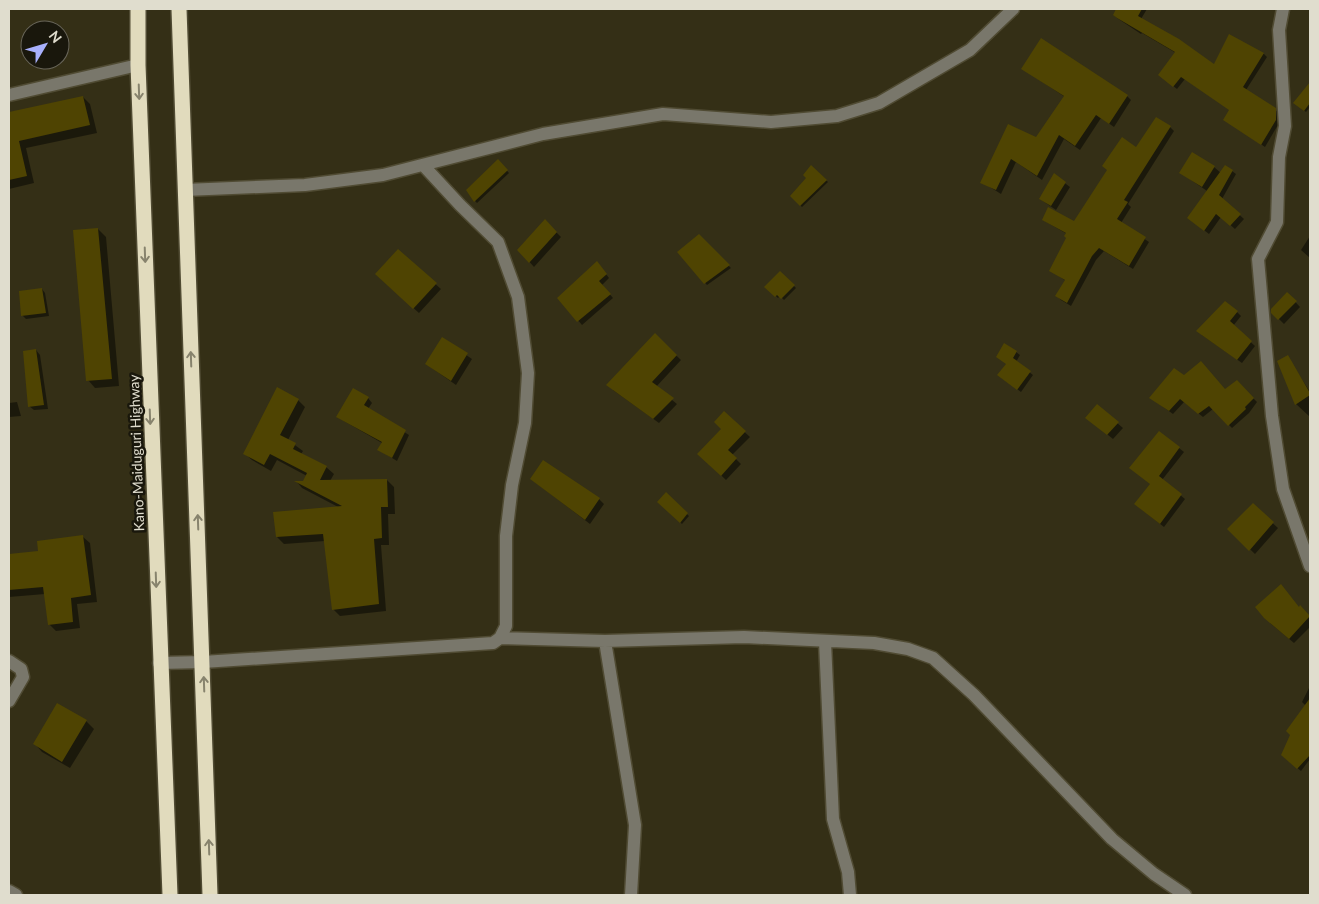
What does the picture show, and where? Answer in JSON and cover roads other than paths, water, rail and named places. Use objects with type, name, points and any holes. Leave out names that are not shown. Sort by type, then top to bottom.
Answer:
[{"type":"highway","name":"Kano-Maiduguri Highway","points":[[138,9],[138,65],[170,895]]},
{"type":"highway","points":[[179,9],[210,895]]},
{"type":"street","points":[[185,190],[306,185],[383,176],[543,134],[663,114],[771,122],[837,116],[879,103],[970,50],[1013,9]]},
{"type":"street","points":[[1283,9],[1279,30],[1285,126],[1279,157],[1277,222],[1258,259],[1272,416],[1283,489],[1310,566]]},
{"type":"street","points":[[9,95],[138,65]]},
{"type":"street","points":[[424,165],[460,205],[498,242],[518,296],[528,373],[525,423],[512,485],[506,536],[506,626],[500,638]]},
{"type":"street","points":[[1300,535],[1310,526]]},
{"type":"street","points":[[160,663],[203,662],[493,642],[500,638],[605,641],[744,637],[874,643],[908,649],[933,658],[974,695],[1112,839],[1154,874],[1186,895]]},
{"type":"street","points":[[605,641],[635,825],[631,895]]},
{"type":"street","points":[[825,642],[833,819],[848,872],[850,895]]},
{"type":"street","points":[[9,661],[21,669],[23,677],[9,702]]},
{"type":"street","points":[[9,891],[16,895]]}]
